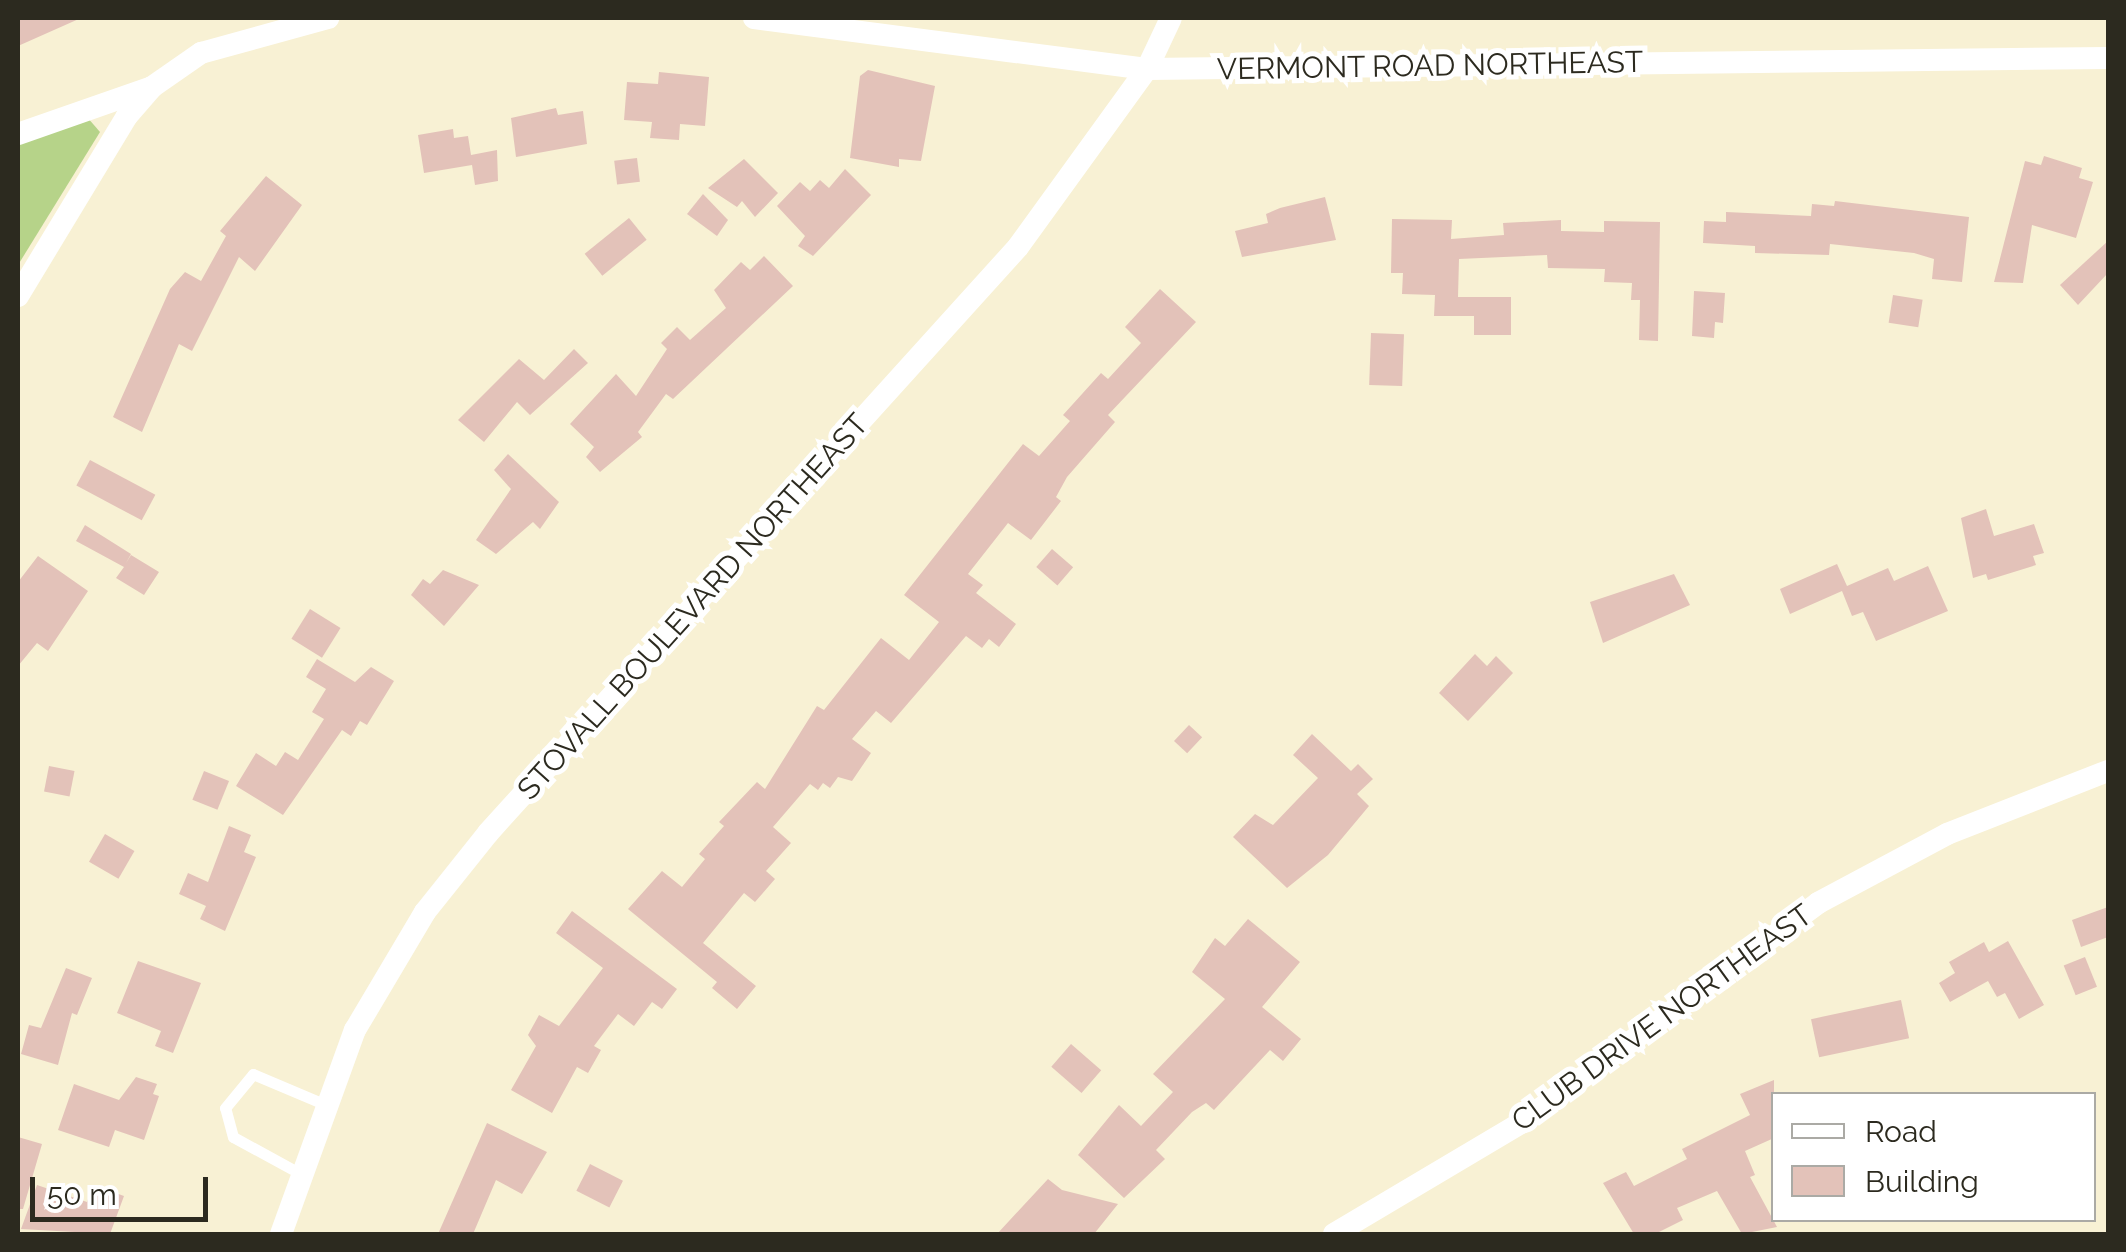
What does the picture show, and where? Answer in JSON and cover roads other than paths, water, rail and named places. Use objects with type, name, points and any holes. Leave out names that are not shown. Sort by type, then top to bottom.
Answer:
[{"type":"street","points":[[18,134],[152,86],[201,53],[328,18]]},
{"type":"street","name":"VERMONT ROAD NORTHEAST","points":[[754,18],[1147,69],[2108,58]]},
{"type":"street","name":"STOVALL BOULEVARD NORTHEAST","points":[[281,1234],[324,1104],[392,961],[464,862],[1018,247],[1147,69],[1171,18]]},
{"type":"street","points":[[18,296],[127,116],[152,86]]},
{"type":"street","name":"CLUB DRIVE NORTHEAST","points":[[1334,1234],[1521,1124],[1818,903],[1947,834],[2108,771]]},
{"type":"lane","points":[[301,1174],[233,1137],[225,1108],[253,1074],[324,1104]]}]
